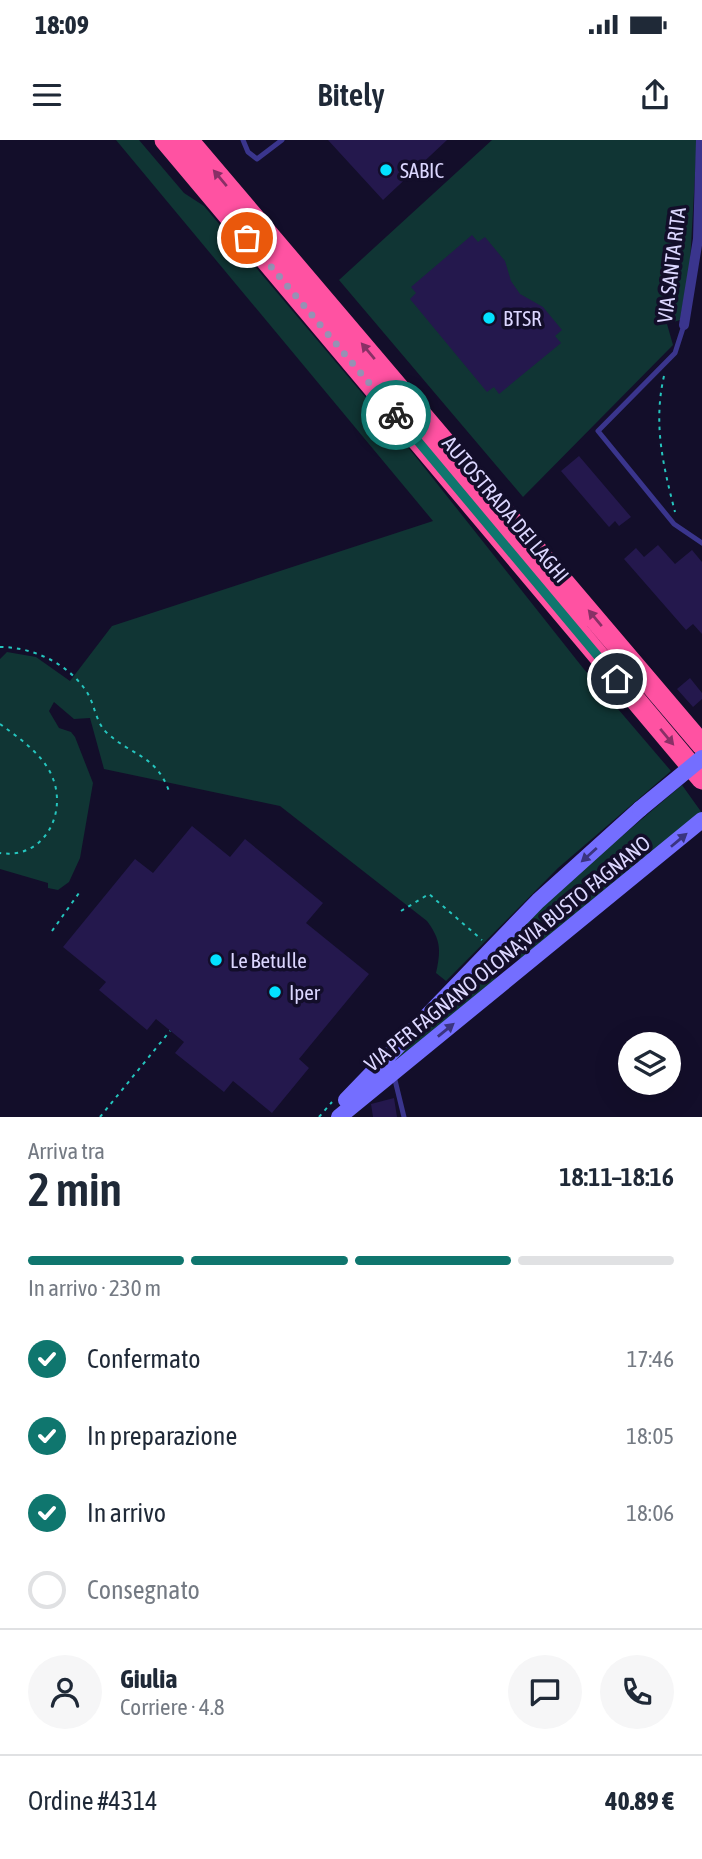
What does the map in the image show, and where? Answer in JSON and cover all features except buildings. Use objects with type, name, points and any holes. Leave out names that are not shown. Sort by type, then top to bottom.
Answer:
[{"type":"highway","name":"AUTOSTRADA DEI LAGHI","points":[[165,140],[702,779]]},
{"type":"highway","name":"AUTOSTRADA DEI LAGHI","points":[[188,140],[702,745]]},
{"type":"main road","name":"VIA PER FAGNANO OLONA;VIA BUSTO FAGNANO","points":[[331,1117],[538,901],[640,809],[702,758]]},
{"type":"main road","name":"VIA PER FAGNANO OLONA;VIA BUSTO FAGNANO","points":[[339,1117],[702,820]]},
{"type":"street","name":"VIA SANTA RITA","points":[[684,325],[698,239],[701,140]]},
{"type":"lane","points":[[243,140],[248,152],[257,159],[282,140]]},
{"type":"lane","name":"VIA SANTA RITA","points":[[679,530],[598,431],[675,353],[684,325]]},
{"type":"lane","points":[[679,530],[702,543]]},
{"type":"lane","points":[[393,1073],[404,1117]]},
{"type":"path","points":[[665,375],[659,400],[658,430],[665,479],[679,530]]},
{"type":"path","points":[[0,647],[19,647],[56,662],[75,677],[88,695],[106,732],[162,773],[169,791]]},
{"type":"path","points":[[0,724],[30,748],[51,773],[58,810],[51,831],[41,841],[30,848],[0,853]]},
{"type":"path","points":[[52,931],[78,895],[76,890]]},
{"type":"path","points":[[401,911],[429,894],[484,942]]},
{"type":"path","points":[[100,1117],[170,1031]]},
{"type":"green space","points":[[116,140],[139,140],[184,193],[204,206],[416,457],[583,668],[671,771],[558,868],[446,981],[436,973],[439,946],[427,921],[280,806],[104,769],[90,718],[74,719],[54,702],[49,711],[59,728],[71,732],[75,737],[93,783],[80,858],[69,882],[58,890],[48,888],[48,883],[0,869],[0,659],[7,652],[36,657],[70,681],[112,626],[433,521]]},
{"type":"green space","points":[[492,140],[697,140],[690,263],[680,320],[667,324],[673,345],[523,497],[339,280]]},
{"type":"green space","points":[[682,785],[702,813],[531,955],[505,963],[489,989],[383,1071],[548,899]]},
{"type":"way so far","points":[[247,238],[396,415]]},
{"type":"place","name":"SABIC","points":[[386,170]]},
{"type":"place","name":"BTSR","points":[[489,318]]},
{"type":"place","name":"Le Betulle","points":[[216,960]]},
{"type":"place","name":"Iper","points":[[275,992]]},
{"type":"route","points":[[396,415],[617,679]]}]
